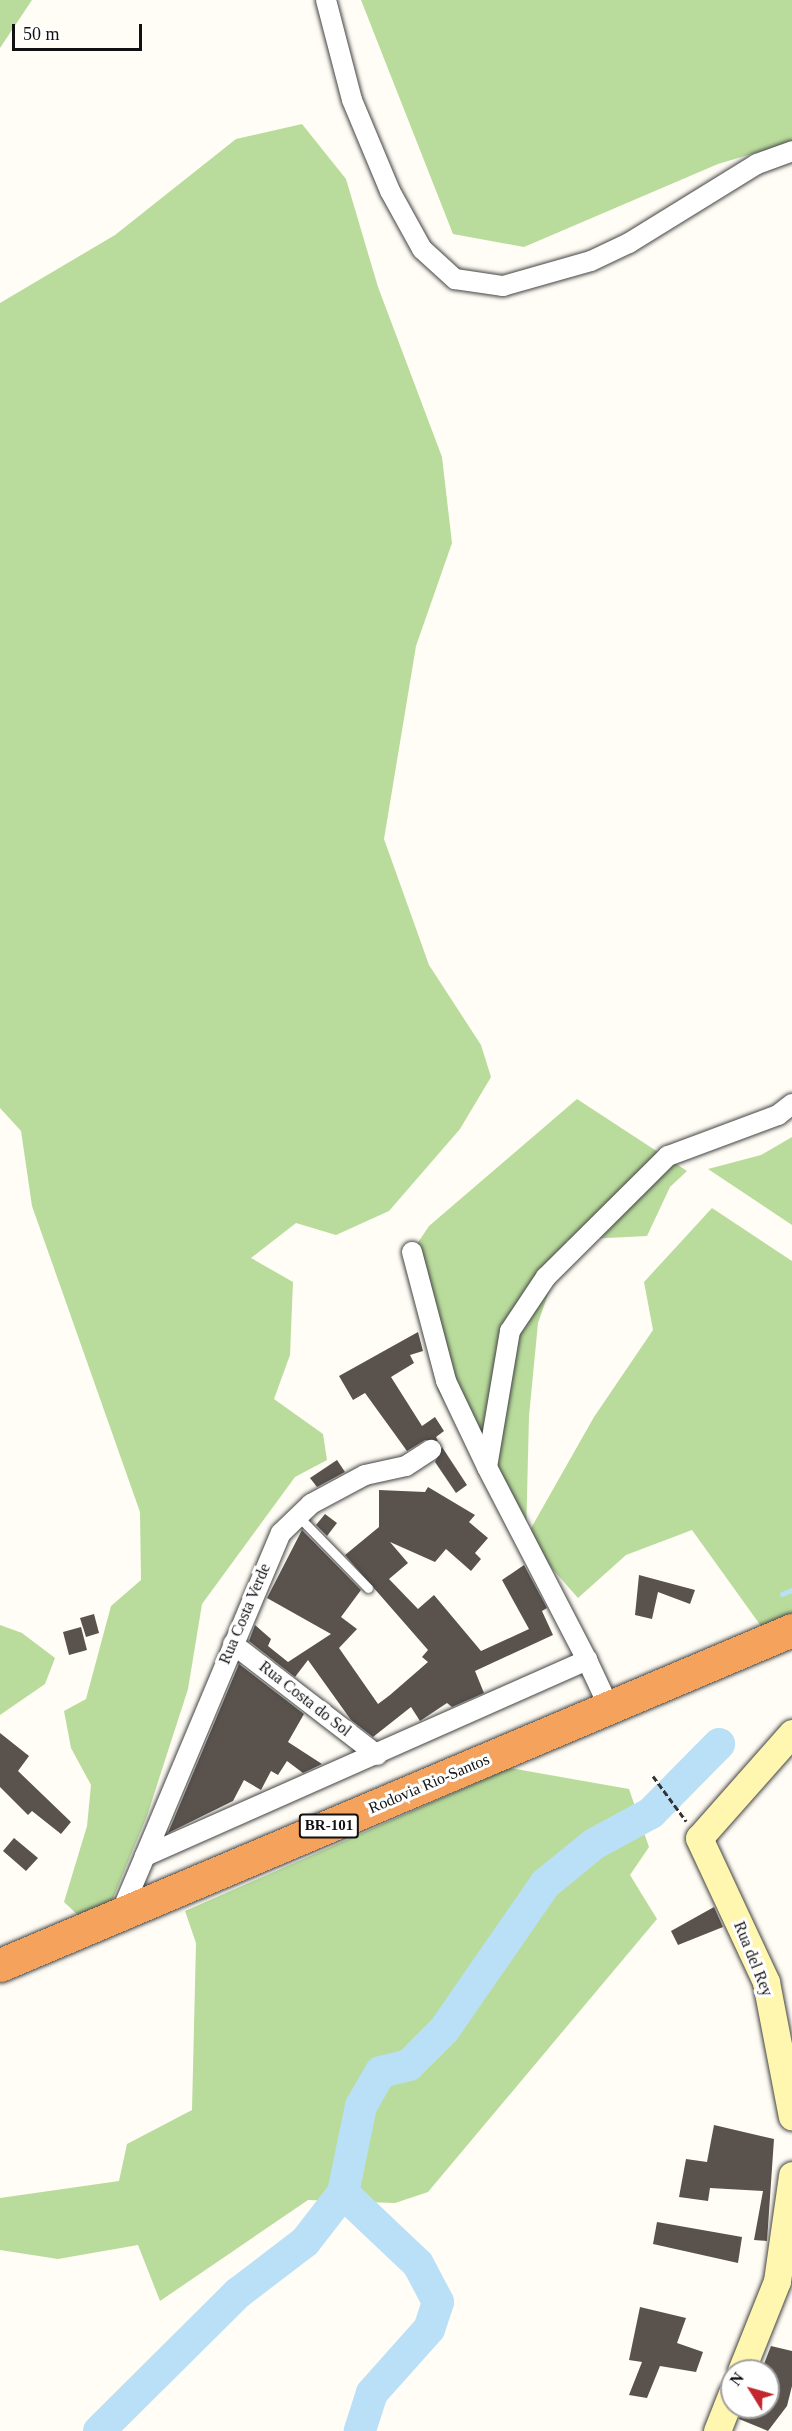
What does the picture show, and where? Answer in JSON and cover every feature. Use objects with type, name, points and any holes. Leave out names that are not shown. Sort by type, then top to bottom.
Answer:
[{"type":"highway","name":"Rodovia Rio-Santos","points":[[0,1965],[609,1707],[658,1689],[792,1630]]},
{"type":"highway","points":[[658,1689],[792,1651]]},
{"type":"street","points":[[326,0],[352,100],[390,191],[422,249],[454,279],[503,286],[591,261],[629,243],[757,164],[792,151]]},
{"type":"street","points":[[487,1467],[510,1331],[522,1306],[668,1156],[778,1115],[792,1104]]},
{"type":"street","points":[[412,1251],[446,1381],[609,1707]]},
{"type":"street","name":"Rua Costa Verde","points":[[120,1915],[281,1533],[299,1517],[365,1475],[406,1466],[430,1449]]},
{"type":"street","name":"Rua Costa do Sol","points":[[233,1644],[377,1755]]},
{"type":"street","points":[[145,1856],[587,1660]]},
{"type":"street","name":"Rua del Rey","points":[[792,1733],[699,1838],[714,1876],[766,1982],[792,2117]]},
{"type":"street","points":[[746,2359],[777,2281],[792,2175]]},
{"type":"lane","points":[[299,1517],[368,1588]]},
{"type":"path","points":[[653,1776],[680,1813]]},
{"type":"green space","points":[[0,0],[32,0],[0,48]]},
{"type":"green space","points":[[361,0],[792,0],[792,142],[718,164],[524,247],[453,234]]},
{"type":"green space","points":[[302,124],[346,179],[378,287],[442,457],[452,543],[416,646],[384,839],[429,965],[481,1045],[491,1077],[460,1129],[389,1211],[336,1235],[296,1223],[251,1258],[293,1282],[290,1355],[274,1399],[323,1434],[327,1460],[295,1477],[202,1604],[188,1689],[147,1816],[111,1903],[82,1919],[64,1902],[87,1826],[91,1785],[71,1748],[64,1711],[86,1699],[111,1606],[141,1580],[140,1512],[32,1206],[21,1131],[0,1108],[0,303],[115,235],[236,139]]},
{"type":"green space","points":[[577,1099],[687,1171],[670,1187],[647,1236],[567,1240],[538,1323],[529,1416],[526,1537],[594,1417],[653,1330],[644,1282],[712,1208],[792,1261],[792,1620],[766,1633],[692,1530],[626,1555],[578,1598],[526,1539],[438,1391],[405,1262],[429,1226]]},
{"type":"green space","points":[[792,1137],[792,1225],[708,1169],[761,1155]]},
{"type":"green space","points":[[0,1625],[22,1633],[55,1658],[45,1684],[0,1715]]},
{"type":"green space","points":[[510,1768],[629,1789],[649,1847],[630,1875],[657,1919],[428,2192],[395,2203],[308,2200],[160,2301],[138,2245],[58,2259],[0,2250],[0,2198],[119,2181],[127,2144],[192,2110],[196,1943],[185,1911]]},
{"type":"building","points":[[418,1332],[423,1351],[410,1355],[414,1363],[391,1377],[422,1426],[435,1417],[444,1431],[436,1437],[438,1441],[425,1440],[407,1451],[365,1393],[353,1400],[339,1376]]},
{"type":"building","points":[[442,1447],[467,1485],[456,1493],[435,1462]]},
{"type":"building","points":[[337,1460],[345,1472],[317,1487],[310,1478]]},
{"type":"building","points":[[428,1487],[475,1515],[469,1522],[488,1538],[475,1553],[481,1559],[471,1571],[446,1549],[435,1562],[390,1542],[408,1563],[389,1579],[418,1609],[434,1595],[481,1651],[529,1629],[502,1580],[524,1565],[547,1608],[542,1611],[553,1635],[475,1671],[484,1693],[452,1707],[447,1703],[420,1721],[411,1707],[373,1737],[351,1720],[308,1660],[295,1677],[249,1641],[255,1625],[271,1639],[268,1646],[288,1662],[331,1634],[267,1598],[302,1530],[361,1590],[341,1617],[357,1629],[339,1648],[378,1704],[390,1695],[428,1662],[422,1657],[428,1650],[345,1555],[379,1527],[379,1490],[425,1492]]},
{"type":"building","points":[[325,1514],[337,1523],[327,1536],[316,1525]]},
{"type":"building","points":[[639,1575],[695,1590],[690,1604],[658,1592],[652,1619],[635,1615]]},
{"type":"building","points":[[94,1614],[99,1633],[86,1637],[80,1618]]},
{"type":"building","points":[[81,1627],[87,1650],[69,1655],[63,1632]]},
{"type":"building","points":[[239,1664],[304,1714],[288,1742],[322,1764],[303,1773],[287,1761],[278,1775],[271,1771],[261,1790],[244,1780],[233,1801],[168,1833]]},
{"type":"building","points":[[0,1733],[29,1756],[18,1771],[71,1822],[61,1834],[32,1811],[28,1815],[0,1787]]},
{"type":"building","points":[[14,1838],[38,1858],[26,1871],[3,1851]]},
{"type":"building","points":[[714,1907],[723,1927],[678,1945],[671,1931]]},
{"type":"building","points":[[714,2125],[774,2139],[767,2241],[754,2240],[763,2191],[710,2188],[708,2201],[679,2197],[686,2159],[707,2162]]},
{"type":"building","points":[[657,2222],[742,2237],[738,2263],[653,2244]]},
{"type":"building","points":[[640,2307],[686,2318],[677,2343],[703,2352],[696,2372],[660,2366],[647,2398],[629,2395],[642,2362],[629,2360]]},
{"type":"building","points":[[771,2346],[792,2351],[792,2386],[787,2406],[780,2415],[780,2359],[766,2359]]},
{"type":"building","points":[[739,2419],[777,2419],[768,2431]]},
{"type":"waterway","points":[[782,1594],[792,1590]]},
{"type":"waterway","points":[[99,2431],[238,2293],[305,2242],[343,2193],[361,2106],[381,2072],[409,2065],[444,2030],[545,1884],[594,1844],[651,1813],[719,1744]]},
{"type":"waterway","points":[[343,2193],[418,2264],[438,2302],[429,2329],[372,2393],[360,2431]]}]
